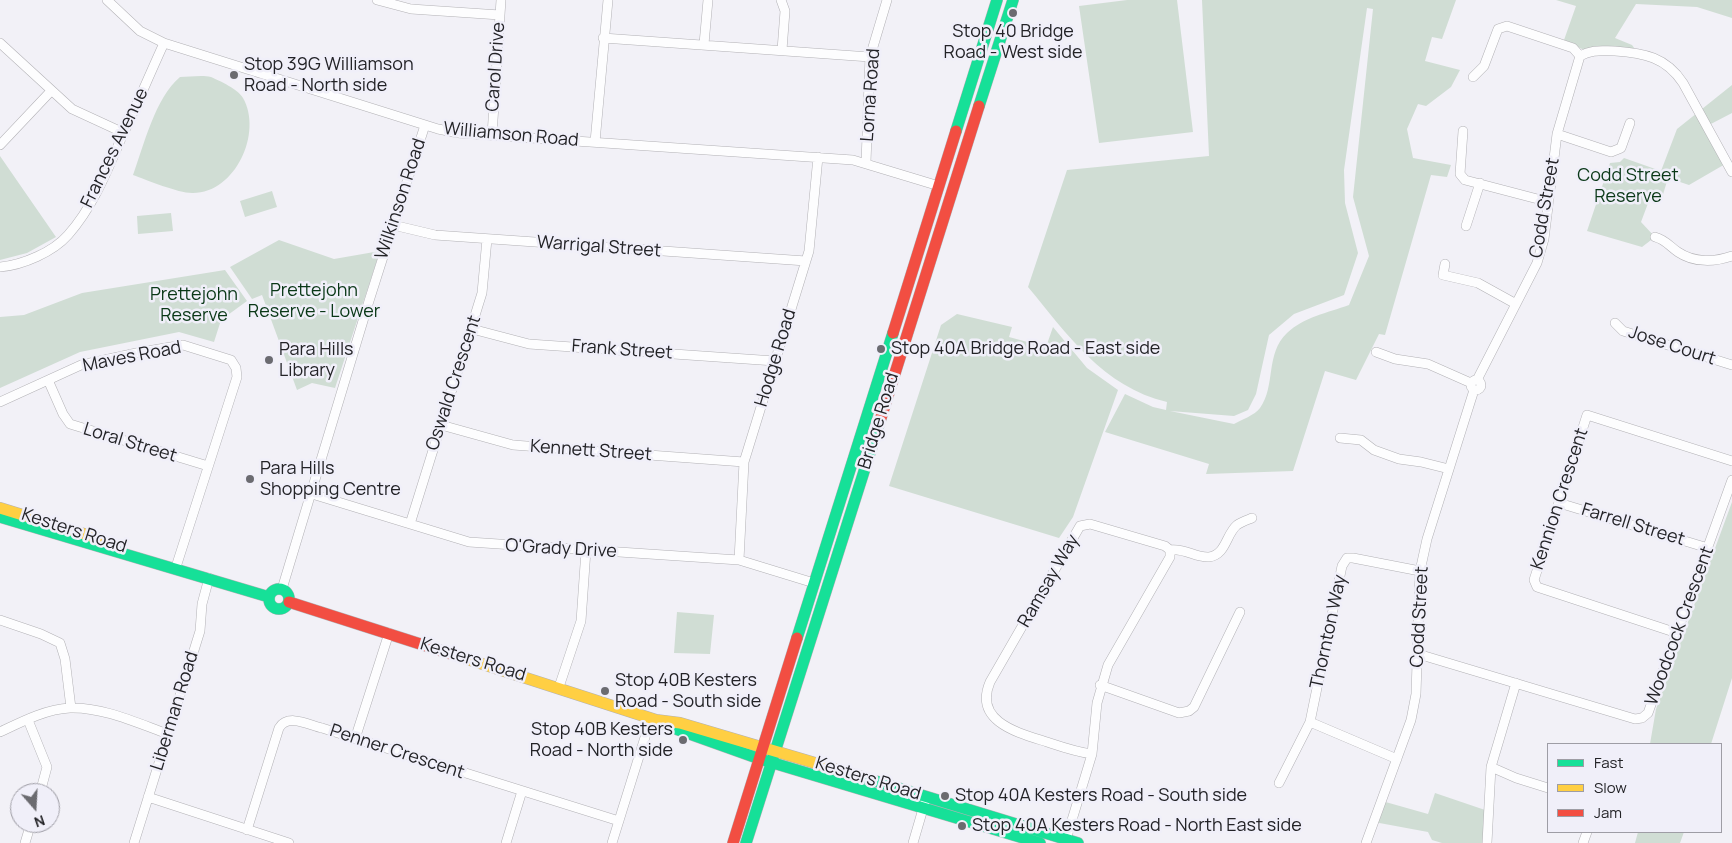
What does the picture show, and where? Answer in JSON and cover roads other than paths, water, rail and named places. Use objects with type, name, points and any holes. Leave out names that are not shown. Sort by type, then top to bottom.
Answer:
[{"type":"main road","name":"Bridge Road","points":[[733,843],[997,0]]},
{"type":"main road","name":"Bridge Road","points":[[746,843],[1013,0]]},
{"type":"main road","points":[[976,70],[989,74]]},
{"type":"main road","points":[[940,186],[953,190]]},
{"type":"main road","points":[[901,308],[914,311]]},
{"type":"main road","name":"Kesters Road","points":[[0,508],[133,549],[147,559]]},
{"type":"main road","name":"Kesters Road","points":[[0,517],[130,557],[147,559],[269,597]]},
{"type":"main road","points":[[814,583],[827,587]]},
{"type":"main road","points":[[282,589],[289,595],[289,602],[284,608],[276,609],[270,604],[269,597],[274,590],[282,589]]},
{"type":"main road","name":"Kesters Road","points":[[289,602],[654,719],[680,723],[763,747],[1070,842]]},
{"type":"main road","name":"Kesters Road","points":[[654,719],[677,732],[771,763],[923,810],[1040,843]]},
{"type":"main road","points":[[765,782],[774,776],[793,770]]},
{"type":"street","name":"Williamson Road","points":[[107,0],[140,32],[164,43],[425,125],[458,133],[866,162],[940,186]]},
{"type":"street","name":"Carol Drive","points":[[492,135],[501,0]]},
{"type":"street","points":[[596,142],[603,38],[608,0]]},
{"type":"street","points":[[704,44],[708,0]]},
{"type":"street","points":[[781,0],[785,11],[782,50]]},
{"type":"street","name":"Lorna Road","points":[[866,162],[870,57],[887,0]]},
{"type":"street","points":[[382,1],[418,10],[500,14]]},
{"type":"street","points":[[1473,77],[1484,66],[1498,29],[1507,26],[1573,48],[1580,56],[1589,50],[1641,53],[1666,64],[1676,73],[1732,172]]},
{"type":"street","points":[[603,38],[870,57]]},
{"type":"street","points":[[0,43],[76,112],[124,133]]},
{"type":"street","name":"Frances Avenue","points":[[0,267],[27,260],[60,242],[68,235],[91,203],[164,43]]},
{"type":"street","name":"Codd Street","points":[[1366,843],[1411,720],[1416,694],[1420,571],[1474,384],[1537,263],[1544,240],[1557,134],[1580,56]]},
{"type":"street","points":[[0,145],[52,91]]},
{"type":"street","points":[[1557,134],[1611,152],[1621,148],[1630,123]]},
{"type":"street","name":"Wilkinson Road","points":[[282,589],[425,125]]},
{"type":"street","points":[[1463,131],[1460,174],[1465,180],[1548,202]]},
{"type":"street","name":"Hodge Road","points":[[739,560],[744,462],[806,261],[811,240],[818,158]]},
{"type":"street","points":[[1466,226],[1480,183]]},
{"type":"street","name":"Warrigal Street","points":[[393,224],[428,234],[806,261]]},
{"type":"street","points":[[1655,237],[1666,239],[1679,253],[1706,262],[1732,256]]},
{"type":"street","name":"Oswald Crescent","points":[[410,524],[482,293],[487,239]]},
{"type":"street","points":[[1445,264],[1443,275],[1478,283],[1516,304]]},
{"type":"street","name":"Jose Court","points":[[1615,323],[1623,331],[1732,365]]},
{"type":"street","name":"Frank Street","points":[[472,329],[529,344],[775,361]]},
{"type":"street","name":"Maves Road","points":[[0,402],[92,362],[181,345],[228,358],[235,365],[237,377],[176,568]]},
{"type":"street","points":[[1376,352],[1395,359],[1428,364],[1474,384]]},
{"type":"street","name":"Loral Street","points":[[48,380],[63,414],[70,424],[208,466]]},
{"type":"street","name":"Kennion Crescent","points":[[1677,634],[1537,587],[1534,580],[1587,415],[1732,461]]},
{"type":"street","name":"Kennett Street","points":[[441,425],[513,445],[744,462]]},
{"type":"street","points":[[1340,438],[1361,440],[1374,450],[1399,459],[1448,469]]},
{"type":"street","name":"Woodcock Crescent","points":[[1418,654],[1635,719],[1642,718],[1648,713],[1732,480]]},
{"type":"street","name":"O'Grady Drive","points":[[312,494],[478,543],[739,560],[814,583]]},
{"type":"street","name":"Farrell Street","points":[[1559,503],[1708,548]]},
{"type":"street","name":"Ramsay Way","points":[[1092,754],[1053,744],[1006,727],[991,712],[987,704],[987,689],[1080,526],[1090,524],[1158,543],[1170,550],[1181,549],[1209,557],[1215,555],[1224,546],[1238,524],[1252,518]]},
{"type":"street","points":[[559,687],[580,621],[586,550]]},
{"type":"street","points":[[1070,842],[1092,754],[1100,685],[1108,665],[1166,566],[1170,557],[1170,550]]},
{"type":"street","name":"Thornton Way","points":[[1280,783],[1310,722],[1342,566],[1347,558],[1420,571]]},
{"type":"street","name":"Liberman Road","points":[[134,843],[201,628],[202,604],[209,578]]},
{"type":"street","points":[[1100,685],[1179,712],[1189,711],[1194,707],[1240,612]]},
{"type":"street","points":[[0,620],[41,634],[60,643],[66,658],[71,708]]},
{"type":"street","points":[[355,739],[388,633]]},
{"type":"street","points":[[1486,843],[1491,767],[1516,683]]},
{"type":"street","points":[[0,732],[28,720],[71,708],[107,714],[168,734]]},
{"type":"street","points":[[612,843],[654,719]]},
{"type":"street","points":[[28,720],[47,767],[43,783]]},
{"type":"street","name":"Penner Crescent","points":[[247,830],[279,728],[284,722],[294,721],[619,821]]},
{"type":"street","points":[[1310,722],[1397,759]]},
{"type":"street","points":[[1491,767],[1516,778],[1547,788]]},
{"type":"street","points":[[506,843],[522,791]]},
{"type":"street","points":[[913,843],[926,796]]},
{"type":"street","points":[[148,797],[289,843]]},
{"type":"place","name":"Stop 40 Bridge Road - West side","points":[[1013,13]]},
{"type":"place","name":"Stop 39G Williamson Road - North side","points":[[234,75]]},
{"type":"place","name":"Stop 40A Bridge Road - East side","points":[[881,349]]},
{"type":"place","name":"Para Hills Library","points":[[269,360]]},
{"type":"place","name":"Para Hills Shopping Centre","points":[[250,479]]},
{"type":"place","name":"Stop 40B Kesters Road - South side","points":[[605,691]]},
{"type":"place","name":"Stop 40B Kesters Road - North side","points":[[683,740]]},
{"type":"place","name":"Stop 40A Kesters Road - South side","points":[[945,796]]},
{"type":"place","name":"Stop 40A Kesters Road - North East side","points":[[962,826]]},
{"type":"park label","name":"Codd Street Reserve","points":[[1628,186]]},
{"type":"park label","name":"Prettejohn Reserve - Lower","points":[[314,301]]},
{"type":"park label","name":"Prettejohn Reserve","points":[[194,305]]}]
